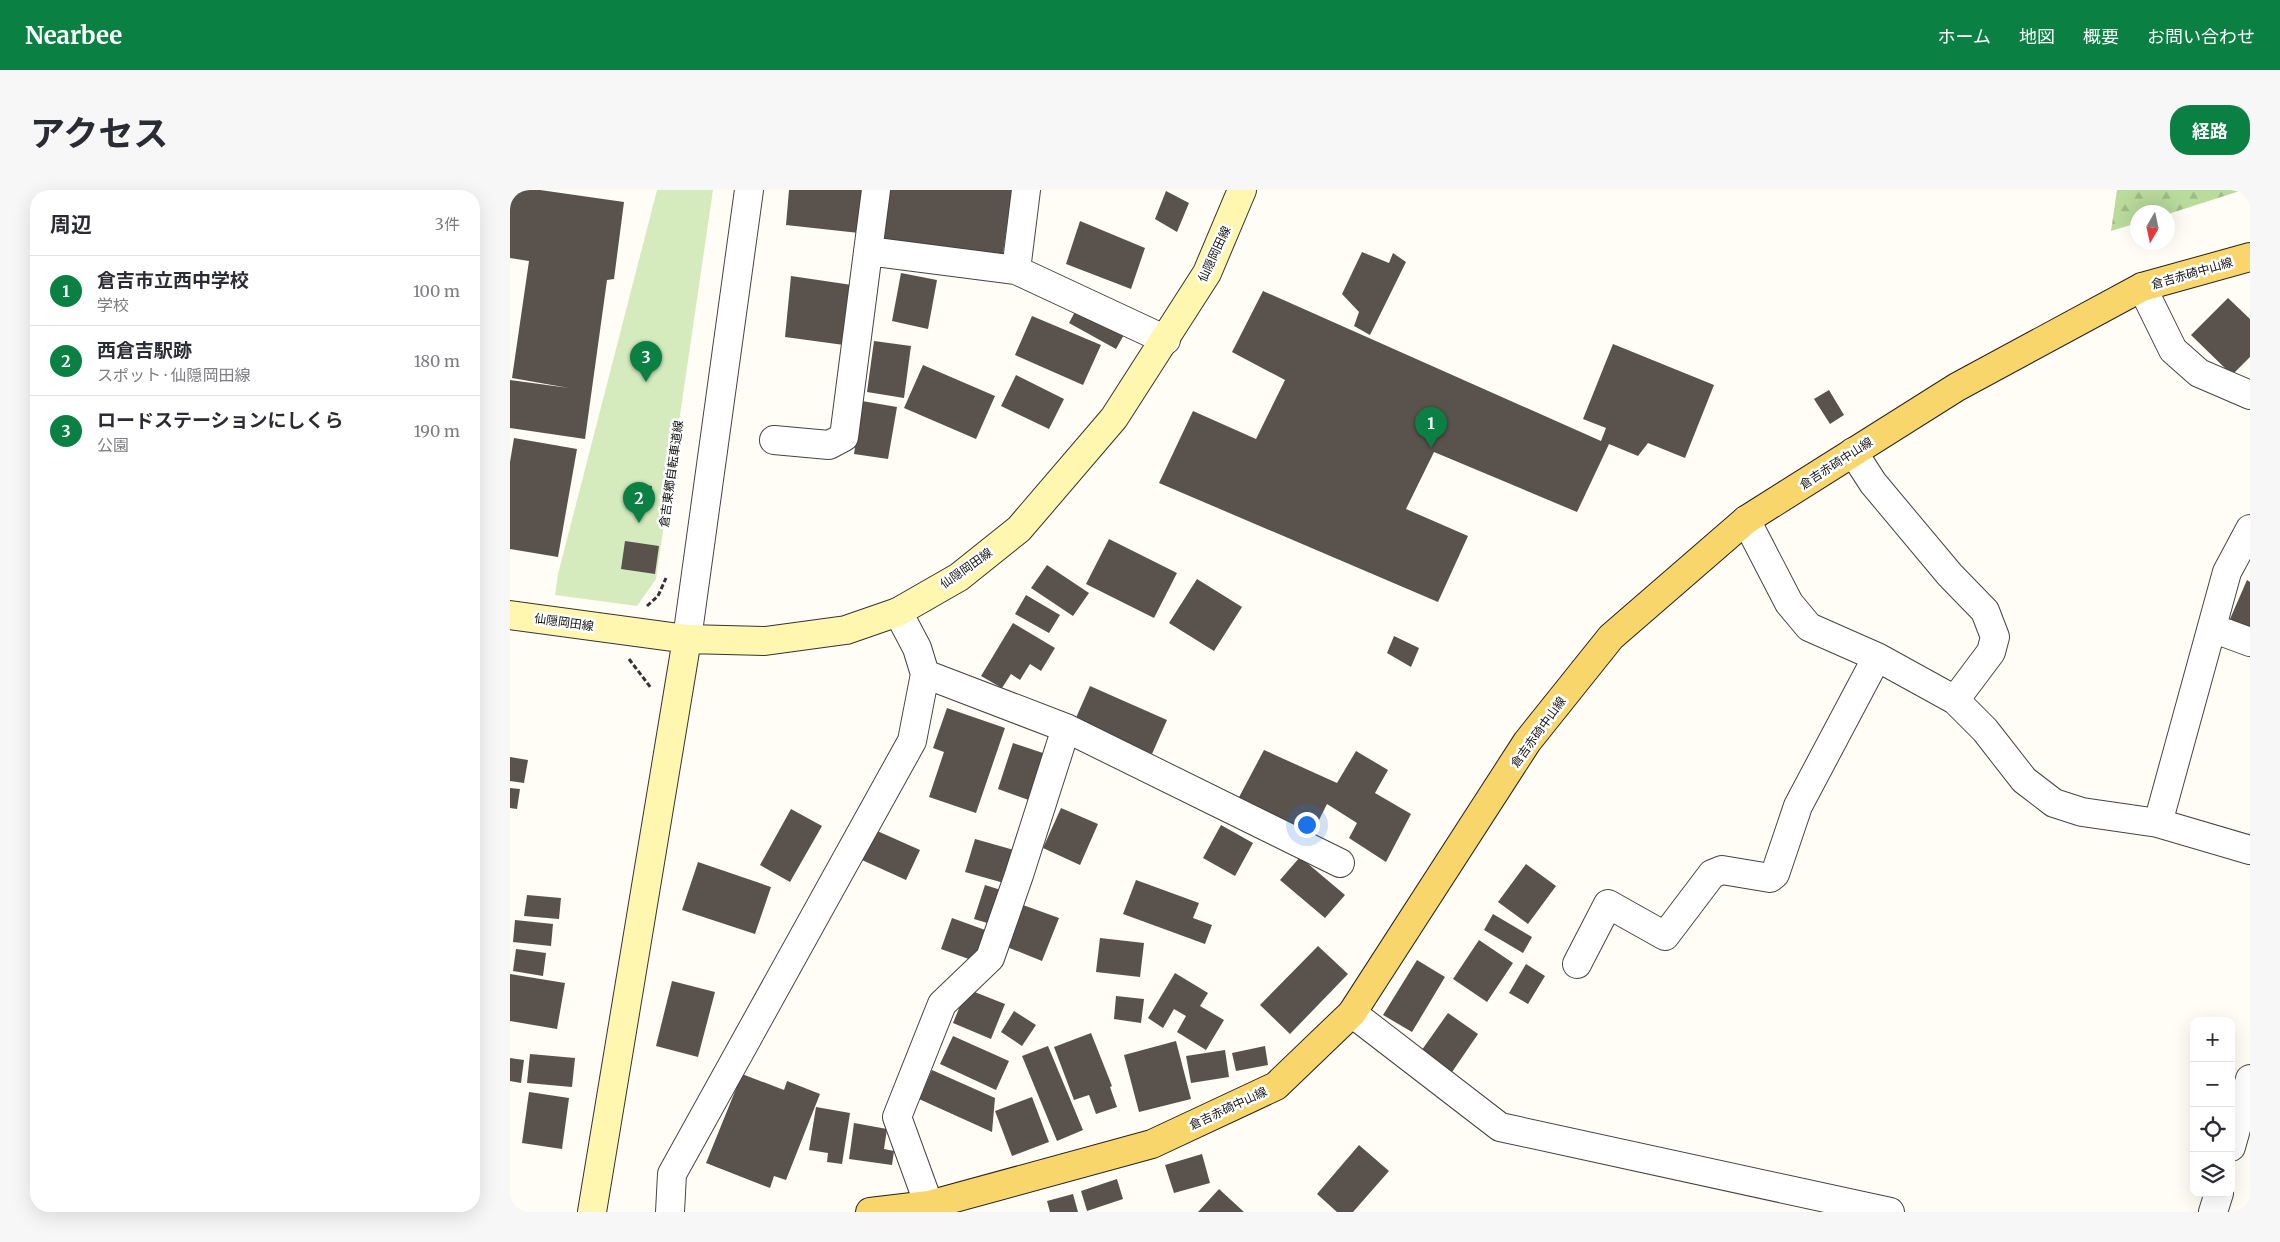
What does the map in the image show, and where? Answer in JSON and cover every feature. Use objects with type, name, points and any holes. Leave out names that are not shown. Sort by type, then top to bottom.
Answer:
[{"type":"main road","name":"仙隠岡田線","points":[[510,615],[688,640],[764,640],[846,630],[898,612],[959,576],[1019,529],[1114,418],[1207,274],[1242,190]]},
{"type":"main road","name":"倉吉赤碕中山線","points":[[870,1212],[929,1205],[1152,1144],[1276,1086],[1352,1013],[1527,742],[1611,637],[1746,520],[1957,387],[2142,287],[2250,257]]},
{"type":"main road","points":[[592,1212],[673,719],[688,640]]},
{"type":"street","points":[[688,640],[750,190]]},
{"type":"street","points":[[774,440],[829,445],[844,437],[876,190]]},
{"type":"street","points":[[1016,270],[1026,190]]},
{"type":"street","points":[[868,251],[1016,270],[1166,340]]},
{"type":"street","points":[[2142,287],[2173,350],[2199,373],[2250,395]]},
{"type":"street","points":[[1853,452],[1873,484],[1950,575],[1985,611],[1995,637],[1991,652],[1955,700]]},
{"type":"street","points":[[1746,520],[1789,602],[1809,627],[1877,657],[1955,700],[1985,730],[2024,780],[2054,803],[2082,812],[2158,823],[2250,850]]},
{"type":"street","points":[[2158,823],[2228,572],[2250,529]]},
{"type":"street","points":[[670,1212],[672,1174],[912,741],[925,674],[917,648],[898,612]]},
{"type":"street","points":[[2212,628],[2250,642]]},
{"type":"street","points":[[1577,964],[1608,904],[1665,936],[1712,874],[1722,870],[1770,878],[1775,874],[1798,806],[1877,657]]},
{"type":"street","points":[[925,674],[1066,728],[1340,863]]},
{"type":"street","points":[[929,1205],[897,1117],[942,1004],[990,958],[1066,728]]},
{"type":"street","points":[[1352,1013],[1500,1127],[1890,1212]]},
{"type":"street","points":[[2235,1133],[2250,1079]]},
{"type":"street","points":[[2213,1212],[2218,1197]]},
{"type":"path","points":[[667,569],[666,579],[658,596],[646,607],[626,610],[620,629],[619,648],[646,680],[673,719]]},
{"type":"green space","points":[[657,190],[713,190],[656,579],[637,606],[555,595],[558,574]]},
{"type":"green space","points":[[2117,190],[2243,190],[2175,212],[2175,205],[2130,205],[2130,225],[2111,231]]},
{"type":"building","points":[[510,190],[540,190],[624,202],[614,279],[607,280],[585,439],[510,428],[510,380],[569,388],[512,378],[529,261],[510,258]]},
{"type":"building","points":[[789,190],[863,190],[859,233],[786,225]]},
{"type":"building","points":[[890,190],[1012,190],[1002,260],[883,244]]},
{"type":"building","points":[[1166,191],[1189,203],[1177,232],[1155,219]]},
{"type":"building","points":[[1080,221],[1145,248],[1131,289],[1066,264]]},
{"type":"building","points":[[1362,252],[1389,263],[1393,253],[1406,262],[1370,335],[1354,326],[1359,312],[1342,294]]},
{"type":"building","points":[[901,273],[937,280],[928,329],[892,321]]},
{"type":"building","points":[[791,276],[852,285],[844,345],[785,337]]},
{"type":"building","points":[[1263,291],[1601,441],[1606,428],[1583,419],[1613,344],[1714,385],[1685,458],[1648,443],[1638,456],[1609,444],[1577,512],[1434,452],[1406,509],[1468,536],[1438,602],[1159,483],[1193,411],[1256,439],[1285,380],[1232,352]]},
{"type":"building","points":[[2228,298],[2250,319],[2250,357],[2232,375],[2191,335]]},
{"type":"building","points":[[1078,306],[1125,333],[1116,349],[1069,323]]},
{"type":"building","points":[[1032,316],[1101,345],[1083,385],[1015,355]]},
{"type":"building","points":[[874,341],[911,346],[904,398],[867,392]]},
{"type":"building","points":[[923,365],[995,396],[976,439],[904,408]]},
{"type":"building","points":[[1016,375],[1064,399],[1049,429],[1001,406]]},
{"type":"building","points":[[1829,390],[1844,415],[1830,424],[1814,399]]},
{"type":"building","points":[[862,401],[897,407],[888,459],[854,454]]},
{"type":"building","points":[[514,438],[577,449],[558,557],[510,549],[510,462]]},
{"type":"building","points":[[635,484],[652,486],[648,511],[632,509]]},
{"type":"building","points":[[1109,539],[1177,573],[1154,618],[1086,584]]},
{"type":"building","points":[[625,541],[659,546],[655,574],[621,569]]},
{"type":"building","points":[[1047,565],[1089,593],[1073,616],[1031,588]]},
{"type":"building","points":[[1197,579],[1242,607],[1214,651],[1169,623]]},
{"type":"building","points":[[2247,580],[2250,582],[2250,628],[2230,619]]},
{"type":"building","points":[[1026,595],[1060,615],[1049,633],[1015,614]]},
{"type":"building","points":[[1013,623],[1055,648],[1041,671],[1030,664],[1020,680],[1011,674],[1002,688],[981,676]]},
{"type":"building","points":[[1394,636],[1419,648],[1411,667],[1387,653]]},
{"type":"building","points":[[1090,686],[1167,720],[1152,754],[1075,720]]},
{"type":"building","points":[[947,708],[1005,728],[976,813],[929,797],[944,752],[933,748]]},
{"type":"building","points":[[1013,743],[1055,757],[1040,804],[998,789]]},
{"type":"building","points":[[1264,750],[1337,783],[1356,751],[1388,770],[1375,793],[1411,814],[1386,862],[1349,838],[1357,823],[1327,804],[1311,836],[1237,801]]},
{"type":"building","points":[[510,757],[528,760],[524,783],[510,781]]},
{"type":"building","points":[[510,788],[520,789],[517,809],[510,808]]},
{"type":"building","points":[[1061,808],[1098,824],[1080,865],[1043,848]]},
{"type":"building","points":[[791,809],[822,826],[790,882],[760,865]]},
{"type":"building","points":[[1221,825],[1253,843],[1235,876],[1203,858]]},
{"type":"building","points":[[875,830],[920,850],[906,880],[862,860]]},
{"type":"building","points":[[975,839],[1014,850],[1004,883],[965,872]]},
{"type":"building","points":[[1300,857],[1345,895],[1325,918],[1280,880]]},
{"type":"building","points":[[698,862],[771,887],[755,934],[682,910]]},
{"type":"building","points":[[1526,864],[1556,886],[1528,924],[1498,902]]},
{"type":"building","points":[[1136,880],[1199,903],[1193,918],[1212,925],[1205,944],[1123,914]]},
{"type":"building","points":[[985,885],[1004,891],[994,925],[974,919]]},
{"type":"building","points":[[527,895],[561,898],[559,919],[524,916]]},
{"type":"building","points":[[1023,905],[1059,918],[1042,961],[1007,947]]},
{"type":"building","points":[[1493,914],[1532,937],[1523,953],[1484,930]]},
{"type":"building","points":[[952,918],[988,931],[977,962],[941,949]]},
{"type":"building","points":[[515,920],[553,924],[551,946],[513,942]]},
{"type":"building","points":[[1100,938],[1144,943],[1140,977],[1096,972]]},
{"type":"building","points":[[1479,940],[1513,963],[1487,1002],[1453,979]]},
{"type":"building","points":[[1318,946],[1348,974],[1290,1034],[1260,1005]]},
{"type":"building","points":[[516,949],[546,953],[543,976],[513,971]]},
{"type":"building","points":[[1417,960],[1445,977],[1412,1032],[1383,1015]]},
{"type":"building","points":[[1526,964],[1545,976],[1528,1004],[1509,993]]},
{"type":"building","points":[[1175,973],[1208,993],[1200,1006],[1224,1020],[1206,1050],[1177,1032],[1186,1016],[1174,1009],[1163,1028],[1148,1018]]},
{"type":"building","points":[[510,974],[565,983],[557,1029],[510,1021]]},
{"type":"building","points":[[672,981],[715,992],[698,1057],[656,1046]]},
{"type":"building","points":[[967,989],[1005,1004],[991,1039],[953,1023]]},
{"type":"building","points":[[1116,996],[1144,999],[1141,1023],[1114,1019]]},
{"type":"building","points":[[1014,1011],[1036,1025],[1022,1046],[1001,1032]]},
{"type":"building","points":[[1448,1013],[1478,1034],[1450,1075],[1419,1054]]},
{"type":"building","points":[[1091,1033],[1112,1086],[1110,1087],[1117,1107],[1096,1114],[1089,1095],[1074,1100],[1054,1047]]},
{"type":"building","points":[[953,1036],[1009,1061],[996,1090],[940,1064]]},
{"type":"building","points":[[1176,1041],[1191,1099],[1139,1112],[1124,1055]]},
{"type":"building","points":[[1048,1046],[1083,1130],[1057,1141],[1022,1056]]},
{"type":"building","points":[[1265,1046],[1268,1065],[1236,1071],[1232,1053]]},
{"type":"building","points":[[1225,1050],[1229,1077],[1191,1083],[1186,1056]]},
{"type":"building","points":[[530,1054],[575,1058],[572,1087],[527,1083]]},
{"type":"building","points":[[510,1058],[524,1060],[521,1083],[510,1081]]},
{"type":"building","points":[[932,1070],[995,1098],[992,1132],[919,1099]]},
{"type":"building","points":[[742,1074],[784,1090],[787,1081],[820,1094],[786,1180],[774,1176],[770,1188],[706,1163]]},
{"type":"building","points":[[529,1092],[569,1098],[562,1149],[522,1143]]},
{"type":"building","points":[[1032,1097],[1049,1142],[1012,1156],[995,1111]]},
{"type":"building","points":[[816,1107],[850,1113],[842,1164],[827,1162],[828,1153],[809,1150]]},
{"type":"building","points":[[854,1123],[887,1129],[884,1149],[894,1151],[892,1165],[849,1159]]},
{"type":"building","points":[[1359,1145],[1389,1171],[1353,1212],[1337,1212],[1317,1194]]},
{"type":"building","points":[[1202,1154],[1210,1183],[1174,1193],[1165,1165]]},
{"type":"building","points":[[1117,1179],[1123,1199],[1087,1211],[1081,1191]]},
{"type":"building","points":[[1219,1189],[1244,1212],[1198,1212]]},
{"type":"building","points":[[1073,1194],[1078,1212],[1050,1212],[1047,1201]]},
{"type":"place","name":"ロードステーションにしくら","points":[[646,382]]},
{"type":"place","name":"倉吉市立西中学校","points":[[1431,448]]},
{"type":"place","name":"西倉吉駅跡","points":[[639,523]]}]
